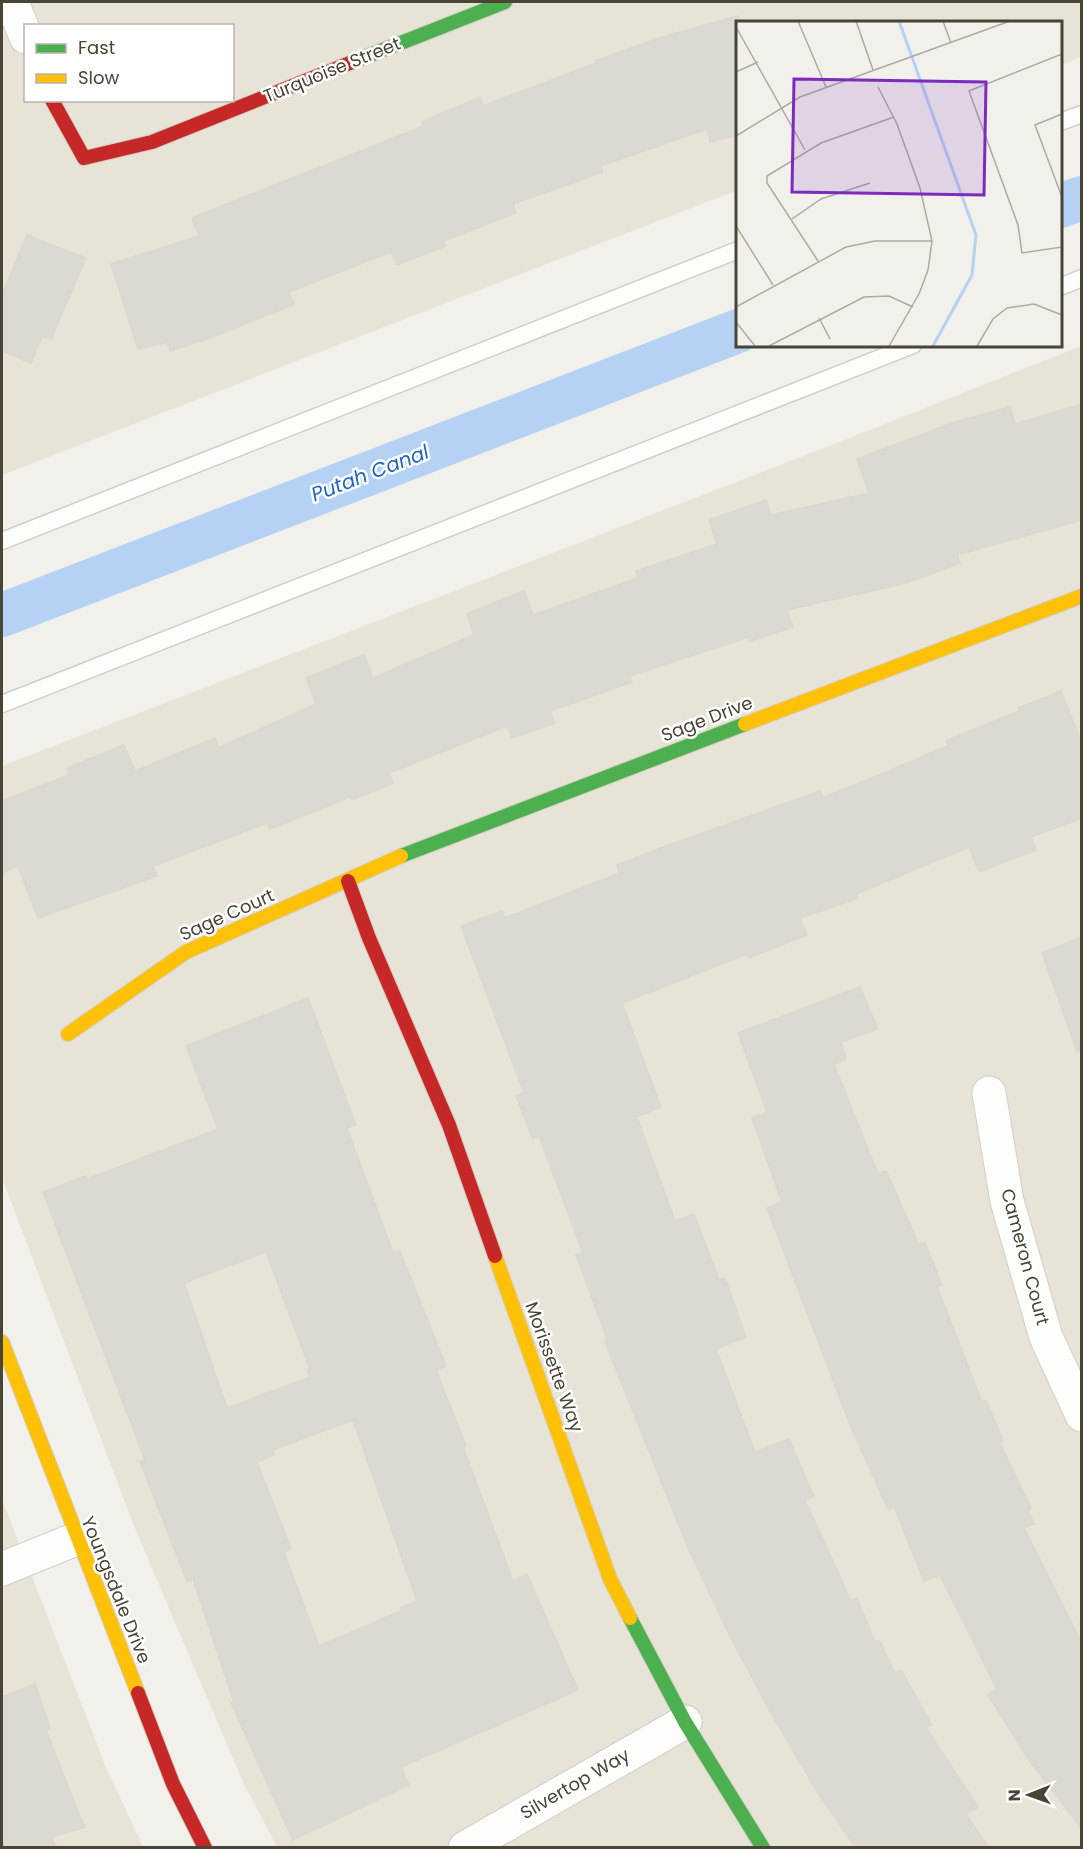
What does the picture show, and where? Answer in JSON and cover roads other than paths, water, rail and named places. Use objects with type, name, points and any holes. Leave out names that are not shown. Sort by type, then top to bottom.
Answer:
[{"type":"street","points":[[12,2],[24,32]]},
{"type":"street","name":"Turquoise Street","points":[[53,102],[84,158],[152,142],[506,2]]},
{"type":"street","name":"Sage Drive","points":[[348,882],[411,851],[1082,596]]},
{"type":"street","name":"Sage Court","points":[[68,1034],[186,952],[348,882]]},
{"type":"street","name":"Morissette Way","points":[[348,882],[449,1125],[610,1579],[685,1722],[763,1848]]},
{"type":"street","name":"Cameron Court","points":[[989,1093],[1007,1201],[1023,1258],[1046,1337],[1082,1415]]},
{"type":"street","name":"Youngsdale Drive","points":[[2,1342],[76,1539],[173,1784],[205,1848]]},
{"type":"street","points":[[2,1569],[76,1539]]},
{"type":"street","name":"Silvertop Way","points":[[465,1848],[685,1722]]},
{"type":"lane","points":[[1062,121],[1082,114]]},
{"type":"lane","points":[[2,541],[736,251]]},
{"type":"lane","points":[[1062,286],[1082,278]]},
{"type":"lane","points":[[2,704],[911,346]]},
{"type":"waterway","name":"Putah Canal","points":[[1062,205],[1082,198]]},
{"type":"waterway","name":"Putah Canal","points":[[2,615],[736,332]]}]
